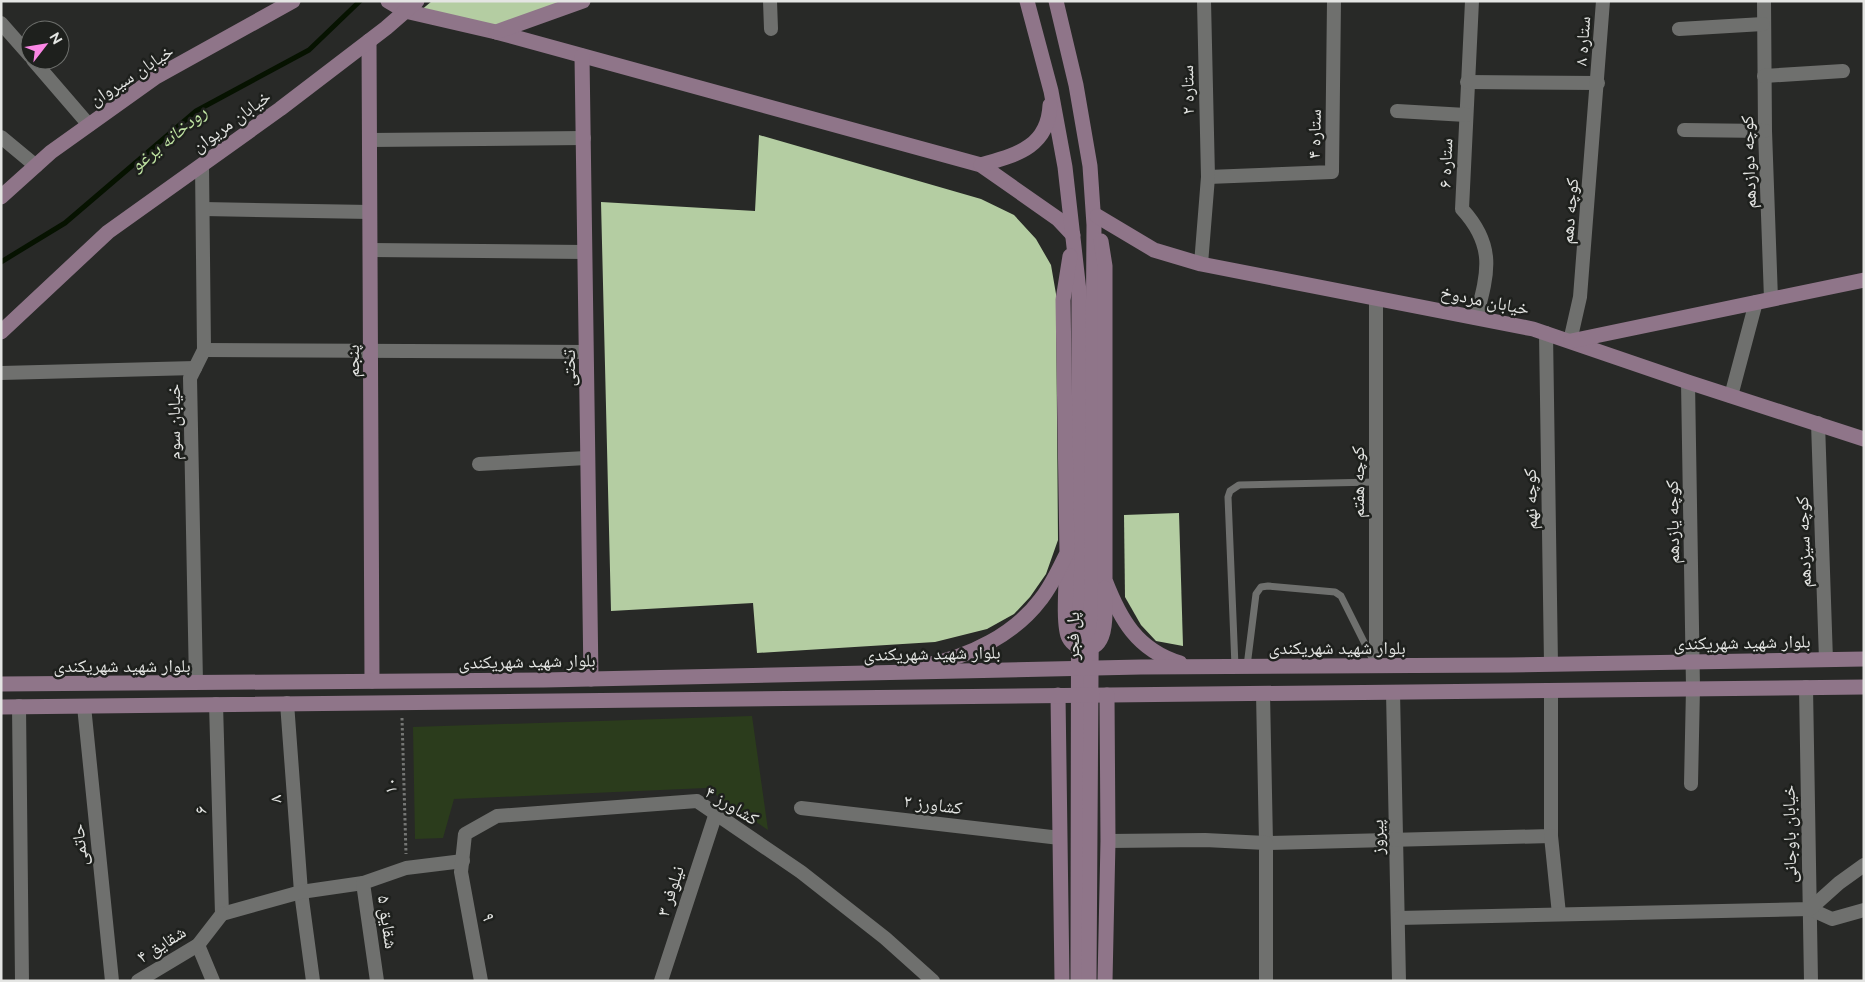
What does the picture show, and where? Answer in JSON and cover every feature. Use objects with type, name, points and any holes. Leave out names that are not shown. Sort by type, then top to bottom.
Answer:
[{"type":"main road","name":"خیابان سیروان","points":[[1,196],[36,166],[156,76],[293,1]]},
{"type":"main road","points":[[388,1],[405,11],[496,32],[980,165],[1058,220],[1073,235]]},
{"type":"main road","name":"خیابان مریوان","points":[[1,332],[108,232],[280,109],[369,41],[417,1]]},
{"type":"main road","points":[[496,32],[583,1]]},
{"type":"main road","points":[[1026,1],[1051,91],[1065,167],[1073,235],[1086,292]]},
{"type":"main road","points":[[1056,1],[1076,85],[1105,266],[1105,580],[1102,637],[1099,642],[1089,648],[1078,646],[1069,638],[1067,626],[1063,300],[1073,235]]},
{"type":"main road","name":"پنجم","points":[[369,41],[372,681]]},
{"type":"main road","name":"تختی","points":[[582,56],[586,458],[591,679]]},
{"type":"main road","points":[[980,165],[1012,156],[1028,148],[1041,135],[1050,117],[1051,91]]},
{"type":"main road","points":[[1078,981],[1086,292],[1094,225],[1091,184]]},
{"type":"main road","name":"خیابان مردوخ","points":[[1096,216],[1154,250],[1201,264],[1546,333],[1688,382],[1864,439]]},
{"type":"main road","points":[[1570,341],[1864,280]]},
{"type":"main road","name":"پل فجر","points":[[1086,292],[1089,981]]},
{"type":"main road","points":[[888,673],[945,661],[976,650],[1005,632],[1040,601],[1055,578],[1067,553]]},
{"type":"main road","points":[[1105,580],[1115,607],[1131,631],[1148,649],[1167,659],[1191,666]]},
{"type":"main road","name":"بلوار شهید شهریکندی","points":[[1,684],[591,679],[1191,666],[1376,666],[1864,659]]},
{"type":"main road","points":[[1,706],[1864,687]]},
{"type":"main road","points":[[1058,695],[1062,981]]},
{"type":"main road","points":[[1104,981],[1108,841],[1107,695]]},
{"type":"street","points":[[770,1],[771,29]]},
{"type":"street","name":"ستاره ۲","points":[[1201,264],[1208,177],[1204,1]]},
{"type":"street","name":"ستاره ۴","points":[[1208,177],[1332,172],[1334,1]]},
{"type":"street","name":"ستاره ۶","points":[[1472,1],[1462,209],[1472,220],[1487,247],[1486,272],[1476,318]]},
{"type":"street","name":"ستاره ۸","points":[[1598,83],[1603,1]]},
{"type":"street","name":"کوچه دوازدهم","points":[[1764,1],[1765,131],[1771,299]]},
{"type":"street","points":[[1,23],[20,45]]},
{"type":"street","points":[[1679,30],[1763,24]]},
{"type":"street","points":[[42,70],[89,125]]},
{"type":"street","points":[[1764,76],[1843,70]]},
{"type":"street","points":[[1467,82],[1598,83]]},
{"type":"street","name":"کوچه دهم","points":[[1570,341],[1580,297],[1598,83]]},
{"type":"street","points":[[1397,111],[1466,115]]},
{"type":"street","points":[[1684,130],[1765,131]]},
{"type":"street","points":[[1,137],[36,166]]},
{"type":"street","points":[[369,140],[584,138]]},
{"type":"street","name":"خیابان سوم","points":[[196,683],[190,378],[204,350],[202,165]]},
{"type":"street","points":[[202,209],[370,212]]},
{"type":"street","points":[[370,250],[585,252]]},
{"type":"street","name":"کوچه هفتم","points":[[1376,298],[1376,666]]},
{"type":"street","points":[[1731,396],[1756,302]]},
{"type":"street","name":"کوچه نهم","points":[[1546,333],[1551,664]]},
{"type":"street","points":[[204,350],[586,352]]},
{"type":"street","points":[[1,373],[195,368]]},
{"type":"street","name":"کوچه یازدهم","points":[[1688,382],[1693,662],[1691,784]]},
{"type":"street","name":"کوچه سیزدهم","points":[[1818,423],[1826,660]]},
{"type":"street","points":[[479,464],[586,458]]},
{"type":"street","name":"خیابان باوجانی","points":[[1806,688],[1811,981]]},
{"type":"street","points":[[1551,690],[1551,836],[1559,914]]},
{"type":"street","name":"پیروز","points":[[1393,692],[1399,981]]},
{"type":"street","points":[[1263,693],[1266,981]]},
{"type":"street","name":"۸","points":[[287,703],[301,892],[313,981]]},
{"type":"street","name":"۶","points":[[216,704],[222,914]]},
{"type":"street","points":[[18,706],[22,981]]},
{"type":"street","name":"حاتمی","points":[[84,706],[112,981]]},
{"type":"street","name":"کشاورز ۴","points":[[463,861],[465,834],[497,816],[697,801],[809,878],[884,938],[933,981]]},
{"type":"street","name":"کشاورز ۲","points":[[801,808],[1060,838]]},
{"type":"street","name":"نیلوفر ۳","points":[[661,981],[716,813]]},
{"type":"street","points":[[1108,841],[1205,840],[1266,843],[1551,836]]},
{"type":"street","name":"شقایق ۵","points":[[377,981],[363,883],[406,868],[463,861]]},
{"type":"street","name":"۹","points":[[463,861],[461,872],[481,981]]},
{"type":"street","points":[[1810,909],[1838,883],[1864,865]]},
{"type":"street","points":[[222,914],[301,892],[363,883]]},
{"type":"street","points":[[1398,918],[1810,909],[1832,919],[1864,910]]},
{"type":"street","name":"شقایق ۴","points":[[138,981],[198,945],[222,914]]},
{"type":"street","points":[[198,945],[212,981]]},
{"type":"lane","points":[[1241,666],[1228,497],[1230,491],[1239,485],[1376,482]]},
{"type":"lane","points":[[1241,666],[1256,594],[1261,587],[1268,586],[1336,592],[1342,596],[1376,666]]},
{"type":"path","name":"۱۰","points":[[401,702],[406,868]]},
{"type":"green space","points":[[752,716],[768,830],[706,788],[454,799],[443,838],[415,839],[413,727]]},
{"type":"building","points":[[432,1],[573,1],[496,29],[420,11]]},
{"type":"building","points":[[759,135],[981,199],[1014,215],[1036,239],[1051,265],[1056,294],[1058,540],[1046,574],[1030,597],[1014,614],[987,629],[935,642],[757,653],[753,603],[611,611],[601,202],[755,211]]},
{"type":"building","points":[[1179,513],[1183,646],[1156,641],[1141,625],[1125,597],[1124,515]]},
{"type":"waterway","name":"رودخانه یرغو","points":[[1,262],[65,223],[196,111],[309,50],[360,1]]}]
